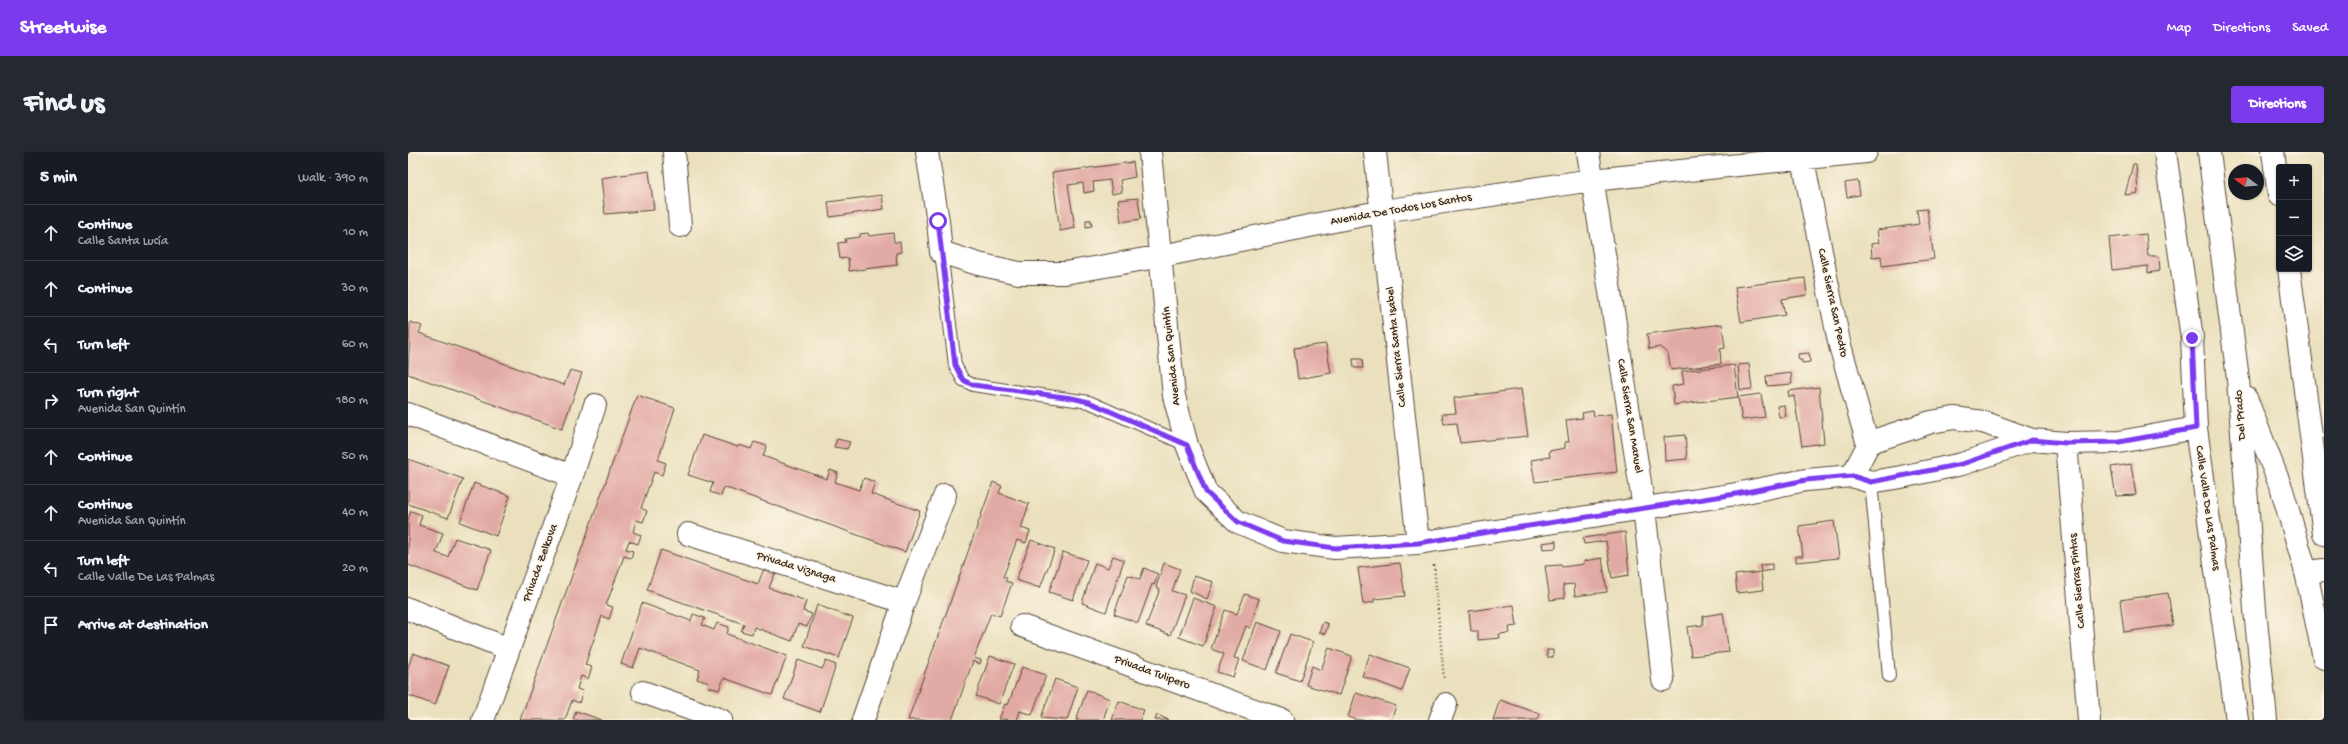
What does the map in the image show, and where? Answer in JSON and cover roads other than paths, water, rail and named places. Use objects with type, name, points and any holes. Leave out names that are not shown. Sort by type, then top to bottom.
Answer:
[{"type":"street","points":[[674,152],[680,226]]},
{"type":"street","points":[[927,152],[938,221],[941,252]]},
{"type":"street","name":"Avenida San Quintín","points":[[1150,152],[1162,256],[1174,396],[1187,445],[1206,492],[1238,522],[1283,541],[1335,548],[1425,542],[1644,508],[1806,480],[1862,479],[1962,464],[2032,440]]},
{"type":"street","name":"Calle Sierra Santa Isabel","points":[[1375,152],[1425,542]]},
{"type":"street","name":"Calle Sierra San Manuel","points":[[1588,152],[1644,508],[1663,680]]},
{"type":"street","name":"Avenida De Todos Los Santos","points":[[941,252],[978,264],[1019,274],[1065,272],[1162,256],[1382,211],[1592,180],[1789,158],[1866,152]]},
{"type":"street","name":"Calle Valle De Las Palmas","points":[[2165,152],[2192,338],[2196,428],[2236,720]]},
{"type":"street","points":[[2208,152],[2238,379]]},
{"type":"street","points":[[2273,152],[2276,174]]},
{"type":"street","name":"Calle Sierra San Pedro","points":[[1789,158],[1868,445]]},
{"type":"street","points":[[2289,272],[2324,534]]},
{"type":"street","name":"Del Prado","points":[[2238,379],[2315,571],[2324,658]]},
{"type":"street","name":"Del Prado","points":[[2238,379],[2255,610],[2266,720]]},
{"type":"street","name":"Privada Zelkova","points":[[483,720],[572,476],[595,405]]},
{"type":"street","points":[[408,414],[572,476]]},
{"type":"street","points":[[1862,479],[1868,445],[1876,440],[1931,422],[1954,418],[1983,422],[2032,440],[2066,443],[2119,442],[2196,428]]},
{"type":"street","name":"Calle Sierras Pintas","points":[[2066,443],[2089,720]]},
{"type":"street","points":[[863,720],[904,602],[945,495]]},
{"type":"street","name":"Privada Viznaga","points":[[688,534],[904,602]]},
{"type":"street","points":[[408,610],[509,649]]},
{"type":"street","name":"Privada Tulipero","points":[[1022,626],[1282,720]]},
{"type":"street","points":[[643,692],[720,720]]},
{"type":"lane","points":[[941,252],[955,365],[963,380],[973,385],[1072,398],[1089,402],[1187,445]]},
{"type":"lane","points":[[1862,479],[1889,676]]}]
